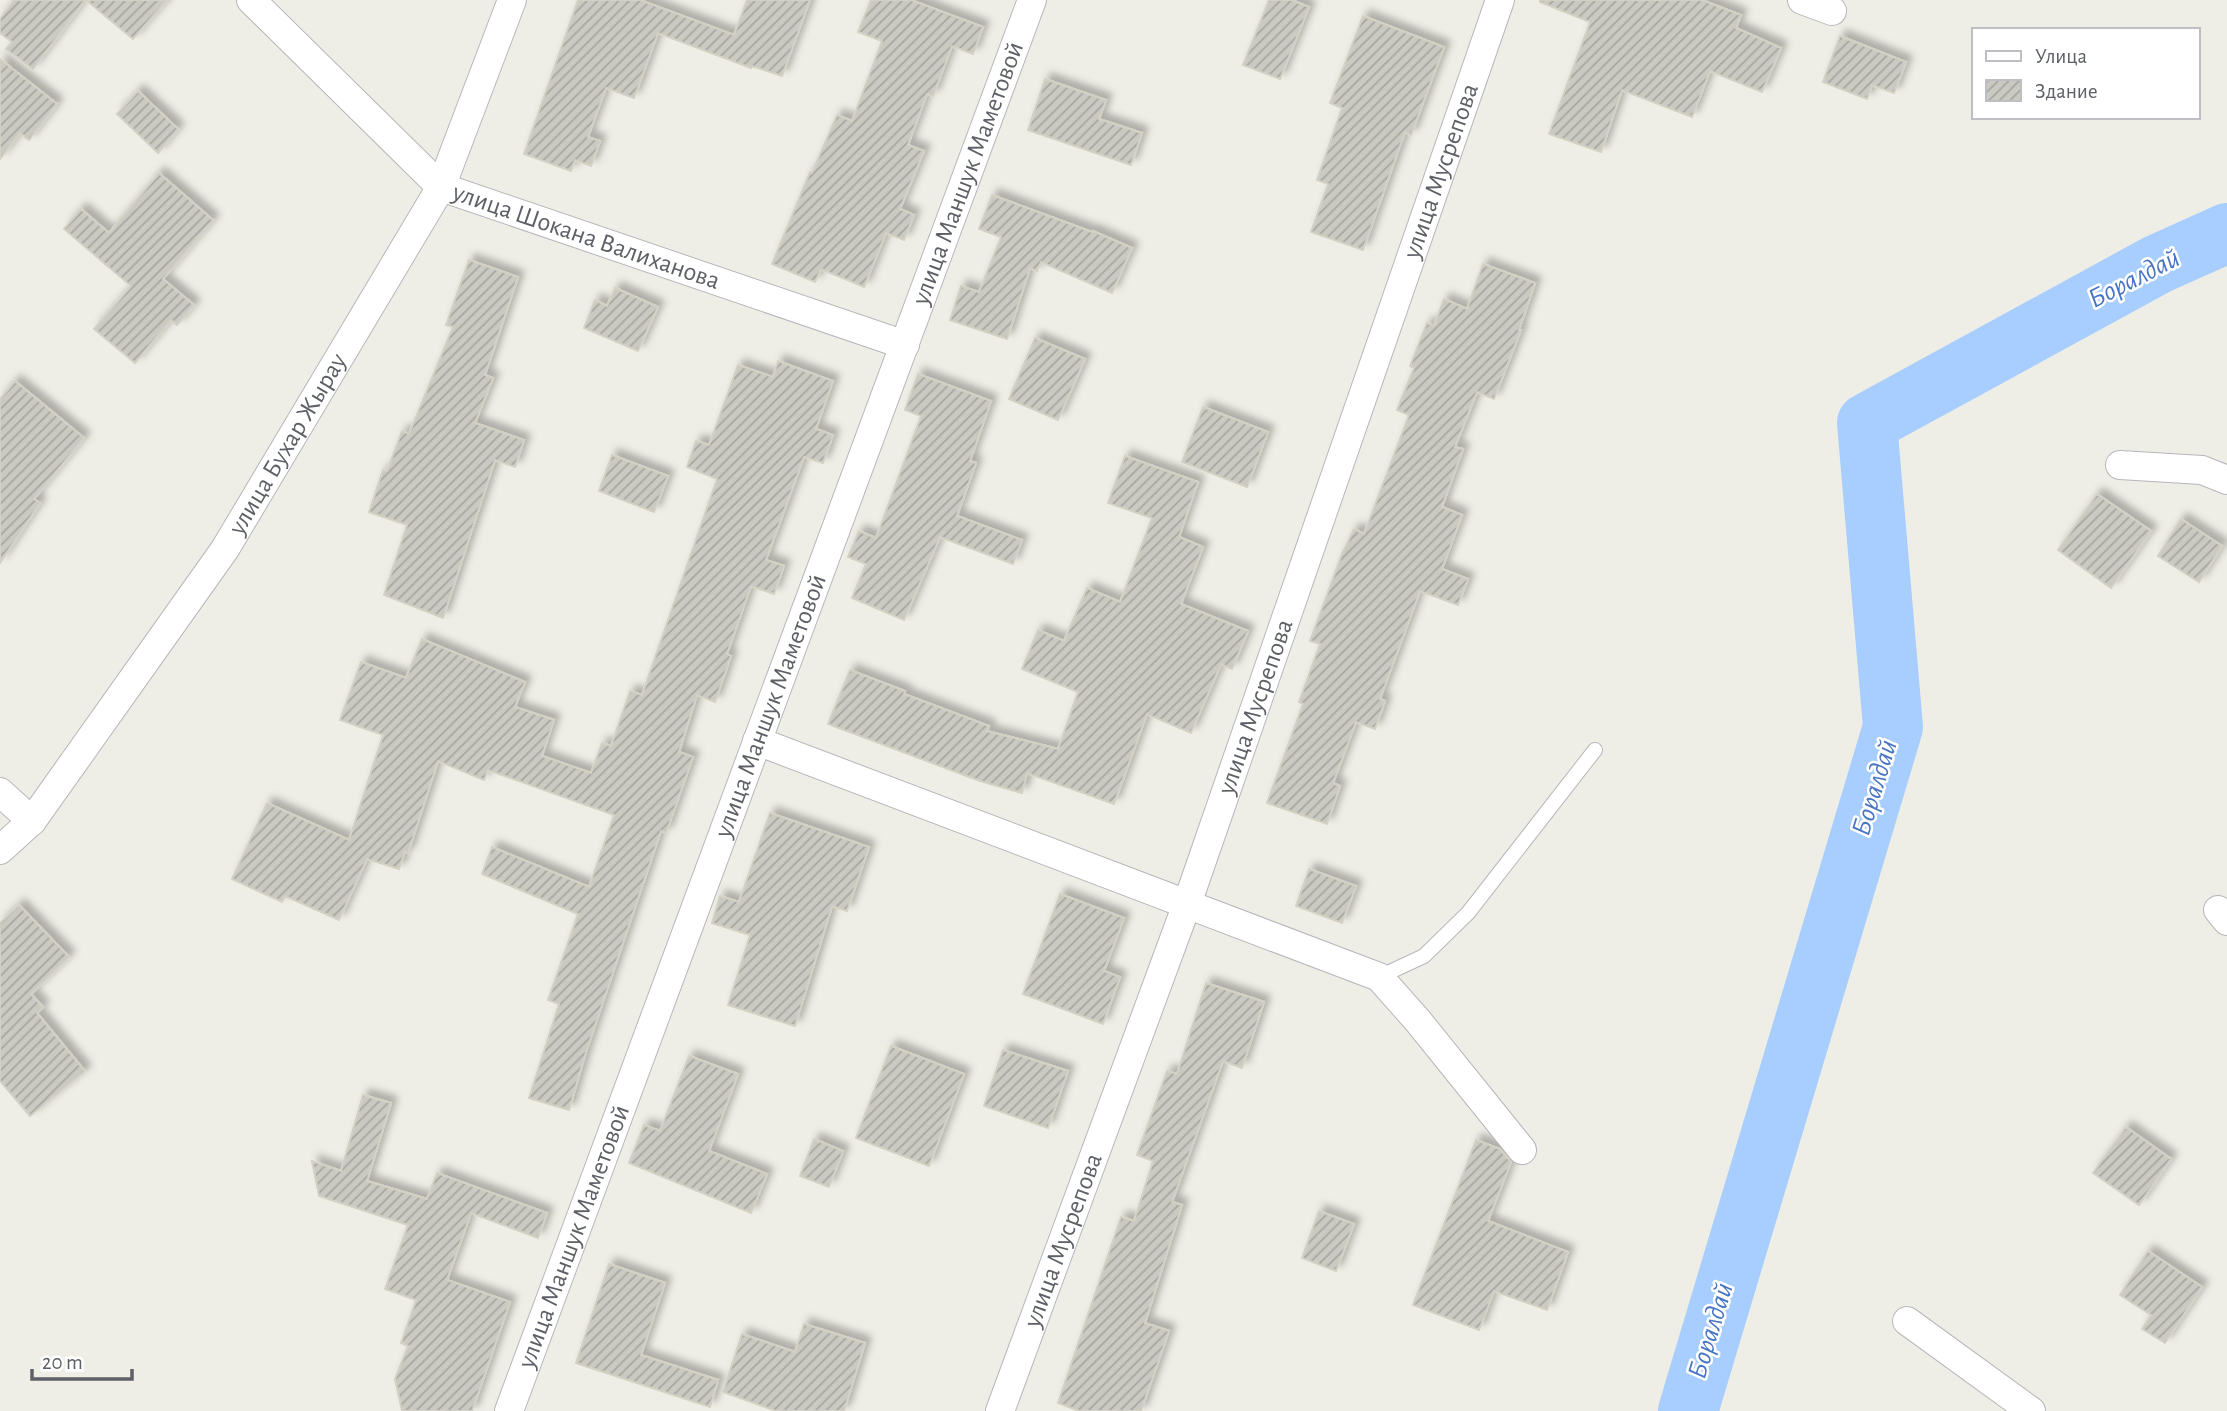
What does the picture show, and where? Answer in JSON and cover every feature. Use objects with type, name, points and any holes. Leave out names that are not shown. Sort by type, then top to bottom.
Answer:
[{"type":"street","name":"улица Шокана Валиханова","points":[[251,0],[441,187],[905,345]]},
{"type":"street","name":"улица Бухар Жырау","points":[[0,850],[32,821],[225,549],[441,187],[512,0]]},
{"type":"street","name":"улица Маншук Маметовой","points":[[509,1411],[1031,0]]},
{"type":"street","name":"улица Мусрепова","points":[[1000,1411],[1187,904],[1500,0]]},
{"type":"street","points":[[1801,0],[1832,11]]},
{"type":"street","points":[[2120,465],[2202,470],[2227,480]]},
{"type":"street","points":[[757,741],[1379,977],[1522,1150]]},
{"type":"street","points":[[0,792],[32,821]]},
{"type":"street","points":[[1907,1321],[2031,1411]]},
{"type":"lane","points":[[1379,977],[1424,956],[1468,913],[1595,750]]},
{"type":"building","points":[[14,0],[85,0],[33,69],[6,49],[12,42],[0,33],[0,19]]},
{"type":"building","points":[[86,0],[167,0],[133,39]]},
{"type":"building","points":[[578,0],[640,0],[734,35],[747,0],[810,0],[782,76],[752,66],[751,68],[658,33],[634,98],[606,88],[588,137],[600,141],[591,166],[575,160],[571,171],[524,154]]},
{"type":"building","points":[[871,0],[911,0],[983,27],[973,54],[952,46],[933,96],[927,94],[908,145],[924,151],[900,209],[914,215],[904,240],[886,233],[864,287],[821,269],[815,282],[772,264],[837,115],[852,121],[882,41],[858,32]]},
{"type":"building","points":[[1269,0],[1292,0],[1309,7],[1280,79],[1243,65]]},
{"type":"building","points":[[1540,0],[1702,0],[1741,15],[1736,28],[1781,48],[1762,92],[1710,71],[1692,117],[1622,90],[1601,152],[1549,134],[1590,22]]},
{"type":"building","points":[[1363,16],[1444,47],[1411,135],[1405,132],[1363,250],[1311,232],[1328,184],[1317,180],[1342,108],[1330,103]]},
{"type":"building","points":[[1840,36],[1906,62],[1894,93],[1872,85],[1867,99],[1823,82]]},
{"type":"building","points":[[0,59],[57,104],[29,140],[20,133],[0,159]]},
{"type":"building","points":[[1045,79],[1106,100],[1099,119],[1142,133],[1131,165],[1028,130]]},
{"type":"building","points":[[138,91],[178,129],[158,153],[117,114]]},
{"type":"building","points":[[159,173],[213,220],[163,279],[194,305],[177,325],[171,320],[135,363],[94,329],[131,286],[64,229],[81,209],[109,233]]},
{"type":"building","points":[[992,195],[1132,248],[1112,293],[1041,262],[1037,271],[1030,268],[1007,339],[950,320],[961,286],[979,292],[1001,237],[979,229]]},
{"type":"building","points":[[469,260],[518,277],[485,375],[493,378],[475,423],[524,440],[515,467],[495,460],[443,618],[384,595],[407,525],[369,512],[383,470],[387,471],[402,431],[409,434],[453,327],[446,325]]},
{"type":"building","points":[[1483,264],[1535,283],[1521,330],[1494,399],[1477,392],[1455,447],[1463,449],[1442,507],[1462,515],[1442,569],[1468,579],[1458,605],[1420,591],[1380,699],[1385,701],[1375,729],[1356,722],[1333,783],[1340,786],[1327,824],[1267,803],[1303,704],[1299,702],[1320,644],[1310,641],[1354,529],[1364,534],[1409,415],[1397,410],[1414,368],[1410,366],[1427,323],[1434,326],[1444,299],[1467,309]]},
{"type":"building","points":[[615,288],[658,307],[638,351],[584,328],[595,300],[607,306]]},
{"type":"building","points":[[1035,338],[1085,359],[1058,420],[1009,399]]},
{"type":"building","points":[[778,361],[833,381],[816,429],[833,435],[823,463],[804,457],[766,560],[784,566],[774,594],[751,586],[727,654],[731,656],[715,702],[697,695],[679,752],[693,757],[666,833],[661,831],[569,1110],[529,1098],[559,1004],[548,1000],[578,914],[482,874],[492,847],[589,887],[614,815],[488,770],[484,780],[438,761],[408,853],[405,851],[399,869],[367,859],[339,920],[285,896],[282,902],[232,879],[267,803],[349,840],[383,735],[340,720],[361,662],[406,678],[422,639],[525,682],[515,707],[554,720],[542,756],[591,773],[602,743],[611,746],[630,691],[642,695],[717,479],[687,467],[696,441],[709,445],[738,365],[773,377]]},
{"type":"building","points":[[918,374],[991,401],[970,461],[976,463],[957,516],[1022,540],[1013,564],[940,537],[904,620],[852,598],[866,564],[848,557],[859,531],[876,538],[921,416],[905,410]]},
{"type":"building","points":[[15,381],[84,438],[34,499],[40,503],[0,563],[0,399]]},
{"type":"building","points":[[1203,407],[1268,432],[1247,487],[1182,462]]},
{"type":"building","points":[[612,455],[668,476],[654,512],[599,491]]},
{"type":"building","points":[[1125,456],[1198,482],[1179,537],[1203,547],[1181,604],[1248,631],[1232,669],[1221,664],[1191,733],[1147,714],[1114,804],[1027,773],[1022,793],[980,781],[828,724],[850,670],[989,726],[987,731],[1058,749],[1078,692],[1022,669],[1038,630],[1064,641],[1087,588],[1120,602],[1152,518],[1108,503]]},
{"type":"building","points":[[2097,494],[2151,531],[2111,588],[2058,550]]},
{"type":"building","points":[[2181,519],[2222,546],[2199,582],[2158,556]]},
{"type":"building","points":[[770,813],[869,847],[847,911],[832,906],[795,1026],[728,1005],[750,935],[712,923],[720,896],[739,902]]},
{"type":"building","points":[[1309,869],[1356,886],[1342,923],[1296,906]]},
{"type":"building","points":[[1060,894],[1124,918],[1104,971],[1120,977],[1103,1024],[1023,994]]},
{"type":"building","points":[[19,905],[69,957],[31,994],[43,1007],[37,1013],[85,1071],[30,1116],[0,1081],[0,923]]},
{"type":"building","points":[[1206,983],[1264,1002],[1242,1068],[1223,1061],[1172,1202],[1182,1205],[1145,1323],[1169,1331],[1141,1411],[1079,1411],[1058,1403],[1121,1217],[1134,1221],[1153,1161],[1137,1155],[1167,1071],[1177,1074]]},
{"type":"building","points":[[891,1046],[964,1074],[929,1166],[856,1138]]},
{"type":"building","points":[[1003,1050],[1068,1071],[1048,1128],[984,1106]]},
{"type":"building","points":[[689,1056],[738,1074],[709,1151],[767,1174],[751,1213],[629,1163],[644,1125],[660,1131]]},
{"type":"building","points":[[363,1095],[391,1103],[367,1181],[427,1199],[437,1173],[547,1213],[538,1238],[471,1213],[447,1280],[510,1302],[472,1411],[402,1411],[395,1379],[408,1346],[401,1343],[416,1300],[385,1289],[408,1225],[319,1196],[312,1161],[341,1171]]},
{"type":"building","points":[[2126,1127],[2171,1159],[2139,1205],[2093,1173]]},
{"type":"building","points":[[814,1139],[843,1151],[829,1187],[800,1176]]},
{"type":"building","points":[[1476,1140],[1500,1149],[1511,1162],[1488,1221],[1568,1252],[1547,1310],[1494,1291],[1479,1330],[1413,1305]]},
{"type":"building","points":[[1319,1211],[1354,1224],[1336,1271],[1302,1258]]},
{"type":"building","points":[[2148,1251],[2202,1287],[2165,1343],[2142,1329],[2151,1315],[2120,1295]]},
{"type":"building","points":[[609,1264],[665,1283],[641,1355],[718,1380],[710,1407],[576,1363]]},
{"type":"building","points":[[804,1324],[865,1343],[844,1411],[776,1411],[723,1392],[742,1334],[795,1352]]},
{"type":"waterway","name":"Боралдай","points":[[1688,1411],[1893,727],[1867,423],[2158,264],[2227,233]]}]
